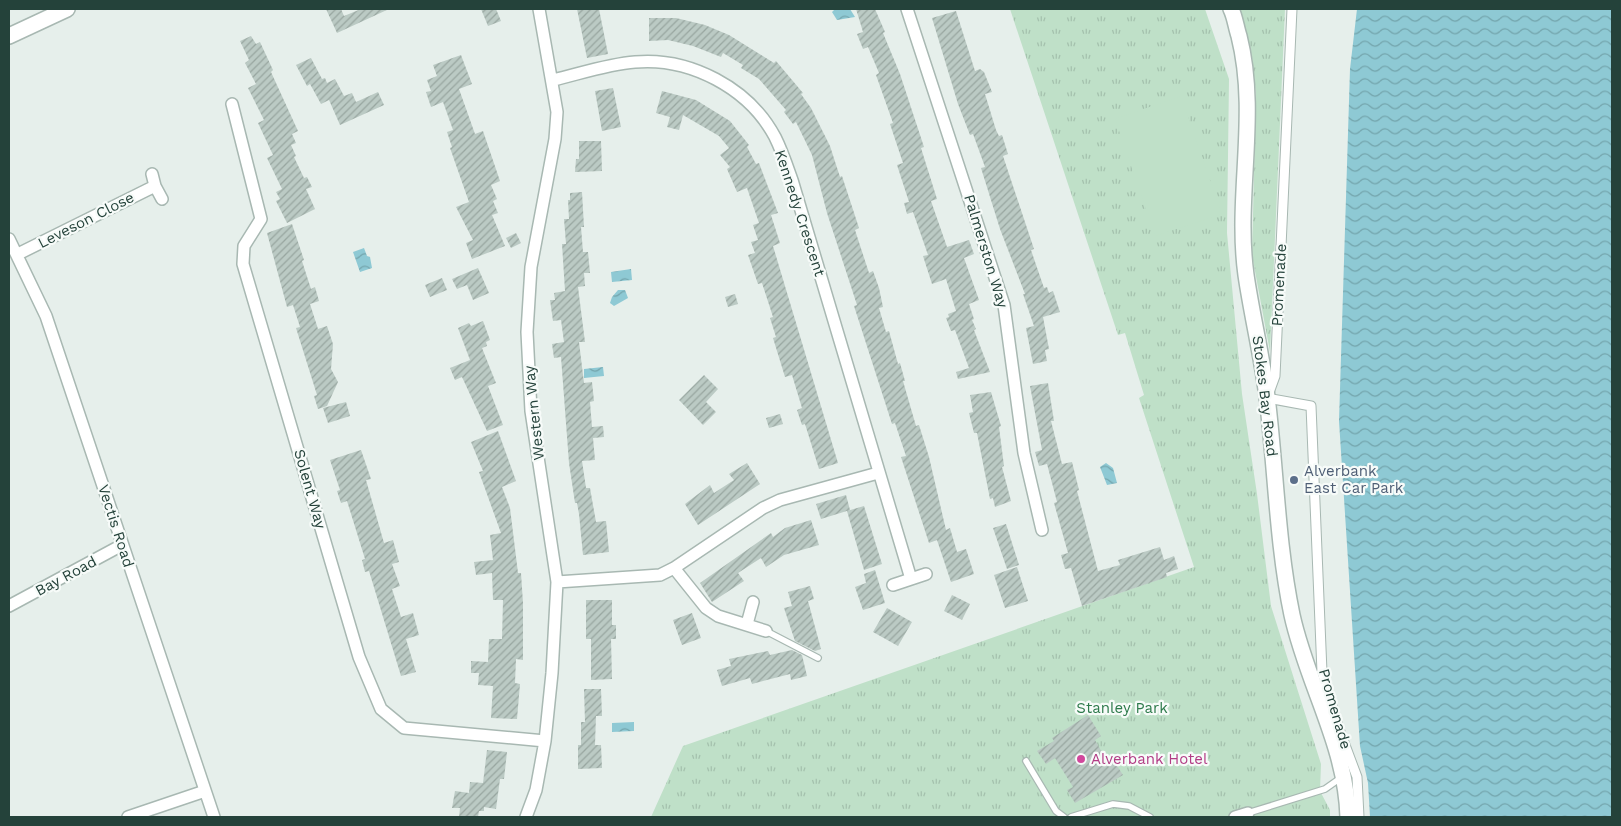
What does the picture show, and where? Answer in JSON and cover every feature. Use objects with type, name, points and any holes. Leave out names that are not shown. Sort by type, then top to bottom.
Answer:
[{"type":"street","points":[[9,36],[67,9]]},
{"type":"street","name":"Western Way","points":[[526,817],[536,790],[545,741],[552,673],[557,582],[531,411],[527,332],[532,267],[555,139],[557,112],[553,80],[539,9]]},
{"type":"street","name":"Palmerston Way","points":[[907,9],[1004,305],[1024,452],[1042,530]]},
{"type":"street","name":"Stokes Bay Road","points":[[1230,9],[1243,54],[1248,91],[1243,221],[1246,274],[1267,398],[1284,566],[1292,616],[1305,660],[1337,748],[1344,776],[1348,817]]},
{"type":"street","name":"Promenade","points":[[1292,9],[1275,376],[1267,398],[1311,406],[1322,672],[1339,729],[1357,777],[1359,817]]},
{"type":"street","name":"Kennedy Crescent","points":[[553,80],[635,62],[675,64],[710,75],[748,100],[774,136],[792,180],[911,579]]},
{"type":"street","name":"Solent Way","points":[[232,104],[261,219],[244,246],[243,264],[359,657],[381,709],[404,728],[545,741]]},
{"type":"street","name":"Leveson Close","points":[[18,254],[154,180],[162,199]]},
{"type":"street","name":"Vectis Road","points":[[9,238],[46,316],[214,817]]},
{"type":"street","points":[[557,582],[660,575],[674,568],[763,508],[780,500],[878,473]]},
{"type":"street","name":"Bay Road","points":[[9,606],[122,545]]},
{"type":"street","points":[[674,568],[706,608],[718,616],[766,631]]},
{"type":"street","points":[[893,585],[926,574]]},
{"type":"street","points":[[747,624],[753,602]]},
{"type":"street","points":[[128,817],[205,791]]},
{"type":"street","points":[[1233,817],[1248,813]]},
{"type":"lane","points":[[766,631],[818,658]]},
{"type":"lane","points":[[1026,761],[1056,811],[1064,817]]},
{"type":"lane","points":[[1248,813],[1325,789],[1344,776]]},
{"type":"lane","points":[[1071,817],[1113,804],[1129,806],[1150,817]]},
{"type":"green space","name":"Stanley Park","points":[[1010,9],[1205,9],[1229,79],[1227,233],[1242,394],[1271,606],[1321,764],[1320,791],[1330,810],[1330,817],[651,817],[683,746],[1194,567],[1139,398],[1144,395],[1125,333],[1118,335]]},
{"type":"green space","points":[[1236,9],[1285,9],[1270,352],[1252,255],[1256,94],[1252,57]]},
{"type":"green space","points":[[1181,96],[1222,214],[1155,236],[1115,119]]},
{"type":"water","points":[[835,9],[850,9],[855,17],[837,20],[832,12]]},
{"type":"water","points":[[1357,9],[1612,9],[1612,817],[1370,817],[1368,783],[1360,746],[1339,421],[1350,69]]},
{"type":"water","points":[[364,248],[367,256],[370,257],[372,268],[360,272],[353,252]]},
{"type":"water","points":[[631,269],[632,280],[612,282],[611,272]]},
{"type":"water","points":[[618,290],[625,290],[628,298],[614,306],[610,303]]},
{"type":"water","points":[[603,367],[604,376],[584,378],[584,369]]},
{"type":"water","points":[[1106,463],[1113,468],[1117,483],[1107,485],[1100,467]]},
{"type":"water","points":[[634,722],[634,731],[612,732],[612,723]]},
{"type":"building","points":[[326,9],[341,9],[344,16],[361,9],[389,9],[337,33]]},
{"type":"building","points":[[481,9],[496,9],[501,21],[488,26]]},
{"type":"building","points":[[577,9],[599,9],[608,54],[587,58]]},
{"type":"building","points":[[856,9],[875,9],[885,32],[883,33],[900,74],[924,147],[921,148],[937,199],[931,201],[947,247],[969,240],[974,254],[964,258],[979,300],[969,304],[976,329],[974,330],[990,372],[958,379],[956,372],[969,368],[955,330],[951,331],[946,318],[949,317],[948,314],[956,311],[946,279],[932,284],[923,256],[928,255],[913,212],[907,214],[904,203],[909,202],[897,165],[903,163],[890,124],[893,123],[876,75],[879,73],[868,47],[863,49],[857,34],[863,32]]},
{"type":"building","points":[[956,11],[975,71],[980,69],[984,72],[992,92],[985,94],[996,130],[999,136],[1002,135],[1008,154],[1003,156],[1034,249],[1031,250],[1044,288],[1047,287],[1049,293],[1053,291],[1060,312],[1043,317],[1049,349],[1045,350],[1047,361],[1033,364],[1026,328],[1034,326],[1023,294],[1025,294],[1000,229],[981,168],[985,167],[973,134],[970,135],[958,104],[932,18]]},
{"type":"building","points":[[649,18],[676,18],[705,25],[729,35],[774,63],[776,61],[803,93],[801,94],[811,108],[830,146],[840,177],[842,176],[859,228],[855,230],[869,273],[873,271],[879,288],[883,307],[879,308],[886,332],[889,331],[898,364],[900,363],[905,381],[903,381],[916,426],[919,425],[929,457],[946,530],[950,528],[957,552],[966,549],[974,574],[951,582],[937,540],[929,543],[901,457],[906,456],[895,423],[892,424],[854,306],[857,305],[827,213],[812,155],[796,122],[793,124],[784,112],[786,110],[759,79],[741,68],[743,65],[723,53],[721,57],[693,46],[668,40],[649,41]]},
{"type":"building","points":[[251,36],[256,44],[260,42],[273,70],[271,72],[298,131],[292,134],[296,143],[291,145],[296,156],[294,157],[304,178],[307,177],[312,187],[306,189],[315,209],[287,223],[276,201],[280,199],[276,192],[282,189],[267,158],[273,155],[258,123],[264,120],[248,88],[256,84],[245,63],[249,60],[240,41]]},
{"type":"building","points":[[461,55],[472,84],[459,89],[475,134],[483,131],[500,181],[491,185],[497,199],[493,201],[498,213],[492,215],[505,246],[472,259],[466,243],[473,240],[456,207],[469,202],[450,148],[452,147],[447,132],[453,130],[443,102],[431,107],[426,92],[431,91],[427,80],[437,76],[433,65]]},
{"type":"building","points":[[311,58],[322,79],[325,78],[327,83],[335,79],[344,96],[352,93],[356,102],[378,92],[384,105],[340,125],[329,100],[321,104],[310,84],[307,86],[296,65]]},
{"type":"building","points":[[613,88],[621,127],[602,131],[595,91]]},
{"type":"building","points":[[662,91],[696,100],[730,121],[749,145],[747,147],[756,164],[759,163],[778,213],[771,215],[780,243],[773,246],[838,463],[819,469],[805,424],[802,425],[797,410],[802,408],[792,375],[785,377],[773,338],[776,337],[770,318],[773,317],[762,283],[758,284],[748,255],[755,253],[751,242],[758,240],[753,225],[759,223],[747,188],[737,192],[727,169],[730,167],[720,155],[729,148],[719,136],[683,115],[679,130],[667,127],[670,117],[656,113]]},
{"type":"building","points":[[579,141],[601,141],[602,171],[575,172],[576,159],[579,159]]},
{"type":"building","points":[[582,192],[584,227],[581,227],[583,252],[588,252],[590,273],[584,273],[585,286],[578,287],[585,342],[579,342],[584,383],[592,382],[594,401],[590,402],[592,427],[603,426],[604,437],[593,438],[595,460],[582,461],[586,488],[590,488],[596,522],[606,521],[609,552],[583,555],[579,514],[577,503],[575,503],[569,463],[561,357],[554,358],[552,344],[564,342],[561,320],[553,321],[550,300],[555,300],[554,293],[565,291],[562,244],[566,244],[564,219],[569,219],[568,200],[570,200],[570,193]]},
{"type":"building","points":[[292,224],[311,289],[315,287],[319,301],[310,304],[318,329],[327,326],[333,344],[331,369],[338,382],[327,406],[318,409],[314,396],[317,395],[296,328],[300,327],[293,305],[287,307],[267,233]]},
{"type":"building","points":[[516,233],[521,243],[511,248],[506,238]]},
{"type":"building","points":[[478,268],[489,293],[473,300],[467,285],[457,289],[452,279]]},
{"type":"building","points":[[442,278],[447,290],[430,297],[425,285]]},
{"type":"building","points":[[735,294],[738,304],[728,307],[725,297]]},
{"type":"building","points":[[483,321],[490,340],[486,342],[487,346],[482,348],[496,383],[488,386],[503,425],[487,431],[462,377],[455,380],[450,368],[470,360],[458,328],[469,323],[471,326]]},
{"type":"building","points":[[704,375],[718,389],[706,402],[716,412],[703,425],[679,400]]},
{"type":"building","points":[[1048,383],[1054,421],[1051,421],[1062,464],[1072,462],[1079,490],[1077,491],[1098,571],[1120,565],[1118,560],[1160,547],[1164,560],[1174,556],[1178,569],[1166,573],[1167,577],[1082,606],[1071,568],[1065,569],[1061,555],[1068,553],[1054,503],[1057,502],[1047,464],[1039,466],[1035,452],[1042,450],[1030,386]]},
{"type":"building","points":[[991,392],[1001,426],[999,427],[1004,466],[1002,467],[1011,501],[995,507],[993,498],[990,499],[977,433],[974,433],[969,413],[973,412],[970,395]]},
{"type":"building","points":[[346,402],[350,416],[328,423],[323,408]]},
{"type":"building","points":[[780,414],[783,424],[769,428],[766,418]]},
{"type":"building","points":[[498,431],[516,481],[502,487],[510,508],[518,573],[521,573],[523,603],[523,660],[516,659],[515,683],[520,684],[517,719],[491,718],[493,686],[478,685],[479,673],[471,673],[471,661],[488,662],[489,639],[502,639],[503,600],[493,600],[492,573],[476,575],[474,562],[493,560],[490,535],[501,533],[479,472],[483,471],[471,442]]},
{"type":"building","points":[[361,450],[371,479],[366,480],[384,543],[393,540],[399,562],[392,564],[400,586],[392,589],[401,617],[413,613],[419,635],[406,639],[416,672],[401,676],[369,571],[365,572],[362,560],[365,559],[347,501],[341,503],[337,491],[340,490],[330,460]]},
{"type":"building","points":[[747,463],[760,484],[698,525],[685,504],[710,485],[714,493],[734,480],[729,474]]},
{"type":"building","points":[[846,495],[850,510],[821,519],[816,504]]},
{"type":"building","points":[[864,506],[882,564],[864,570],[847,511]]},
{"type":"building","points":[[811,520],[819,545],[784,555],[766,567],[761,558],[738,573],[744,581],[712,602],[700,583],[771,533],[773,537],[785,528]]},
{"type":"building","points":[[1006,524],[1019,565],[1007,569],[993,528]]},
{"type":"building","points":[[1017,567],[1028,601],[1005,608],[994,575]]},
{"type":"building","points":[[875,570],[885,603],[863,610],[855,587],[866,583],[864,574]]},
{"type":"building","points":[[810,586],[814,599],[808,601],[821,649],[815,651],[795,641],[784,608],[792,606],[788,592]]},
{"type":"building","points":[[952,595],[970,604],[962,620],[944,611]]},
{"type":"building","points":[[586,600],[612,600],[612,625],[616,625],[616,639],[611,639],[612,679],[591,680],[591,639],[586,639]]},
{"type":"building","points":[[887,608],[912,622],[898,646],[873,632]]},
{"type":"building","points":[[692,613],[701,638],[682,645],[673,620]]},
{"type":"building","points":[[792,650],[802,655],[807,676],[791,680],[790,674],[752,684],[750,678],[722,686],[717,670],[731,666],[729,659],[768,651],[770,655]]},
{"type":"building","points":[[584,689],[601,689],[602,716],[596,716],[595,745],[601,745],[602,768],[578,769],[578,745],[581,745],[581,722],[585,722]]},
{"type":"building","name":"Alverbank Hotel","points":[[1088,715],[1101,736],[1095,740],[1107,761],[1112,758],[1123,775],[1075,803],[1067,790],[1073,787],[1055,758],[1046,764],[1037,751],[1054,741],[1052,738]]},
{"type":"building","points":[[487,750],[507,752],[504,779],[500,779],[496,809],[484,807],[484,811],[479,811],[478,817],[459,817],[460,808],[452,808],[455,791],[469,793],[470,782],[483,783]]},
{"type":"place","name":"Alverbank East Car Park","points":[[1294,480]]},
{"type":"place","name":"Alverbank Hotel","points":[[1081,759]]}]
